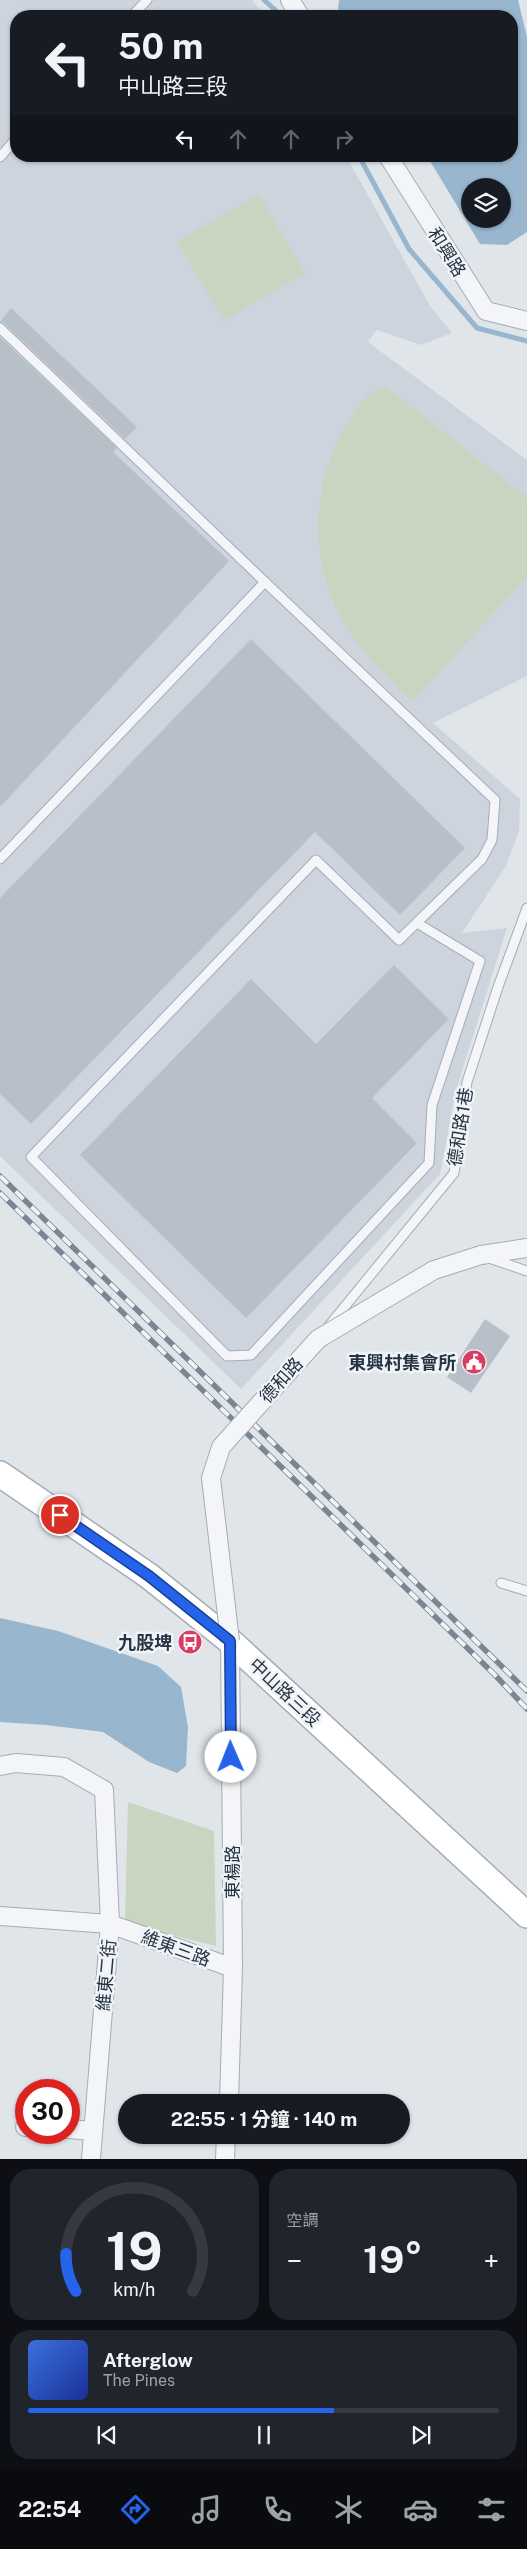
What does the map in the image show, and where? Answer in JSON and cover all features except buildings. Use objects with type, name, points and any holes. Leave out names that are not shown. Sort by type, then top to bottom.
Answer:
[{"type":"street","name":"和興路","points":[[392,162],[486,311],[527,320]]},
{"type":"street","name":"德和路","points":[[230,1641],[211,1478],[220,1447],[318,1339],[434,1270],[481,1255],[527,1248]]},
{"type":"street","name":"中山路三段","points":[[0,1474],[149,1576],[230,1641],[527,1915]]},
{"type":"street","name":"東楊路","points":[[229,2094],[233,1968],[230,1641]]},
{"type":"street","name":"維東二街","points":[[0,1766],[16,1763],[64,1767],[104,1790],[110,1924],[91,2159]]},
{"type":"street","name":"維東三路","points":[[0,1916],[110,1924],[233,1968]]},
{"type":"street","points":[[80,2130],[93,2131]]},
{"type":"street","points":[[225,2159],[226,2144]]},
{"type":"lane","points":[[138,10],[147,0]]},
{"type":"lane","points":[[0,157],[10,146]]},
{"type":"lane","points":[[0,328],[495,800],[492,840],[482,859],[399,940],[316,860],[31,1157],[227,1356],[251,1354],[429,1163],[432,1105],[480,961],[417,923]]},
{"type":"lane","points":[[0,859],[265,582]]},
{"type":"lane","name":"德和路1巷","points":[[318,1339],[454,1173],[467,1082],[498,987],[527,908]]},
{"type":"lane","points":[[481,1255],[527,1271]]},
{"type":"lane","points":[[502,1583],[527,1590]]},
{"type":"shaded area","points":[[0,0],[252,0],[260,10],[10,10],[10,162],[349,162],[430,306],[452,333],[421,345],[377,330],[368,342],[527,460],[527,676],[433,723],[520,799],[519,831],[506,866],[462,933],[507,928],[456,1090],[440,1174],[241,1389],[0,1156]]},
{"type":"green space","points":[[259,194],[305,273],[224,321],[177,241]]},
{"type":"green space","points":[[386,387],[527,497],[527,577],[412,702],[365,652],[348,630],[330,594],[323,569],[319,543],[319,516],[322,490],[328,465],[338,440],[365,398],[373,392]]},
{"type":"green space","points":[[128,1802],[214,1831],[216,1946],[125,1924]]},
{"type":"water","points":[[339,0],[518,0],[527,37],[527,232],[507,245],[480,244],[470,228],[511,228],[511,178],[461,178],[461,212],[431,162],[518,162],[518,10],[339,10]]},
{"type":"water","points":[[0,1618],[58,1631],[158,1666],[181,1687],[188,1727],[186,1766],[177,1773],[149,1762],[103,1732],[0,1722]]},
{"type":"waterway","points":[[264,0],[275,10]]},
{"type":"waterway","points":[[362,162],[409,249],[477,328],[527,341]]},
{"type":"railway","points":[[0,1176],[527,1691]]},
{"type":"railway","points":[[0,1193],[495,1675],[527,1709]]},
{"type":"place","name":"東興村集會所","points":[[474,1362]]},
{"type":"place","name":"九股埤","points":[[190,1642]]},
{"type":"route","points":[[60,1515],[149,1576],[230,1641],[231,1757]]}]
